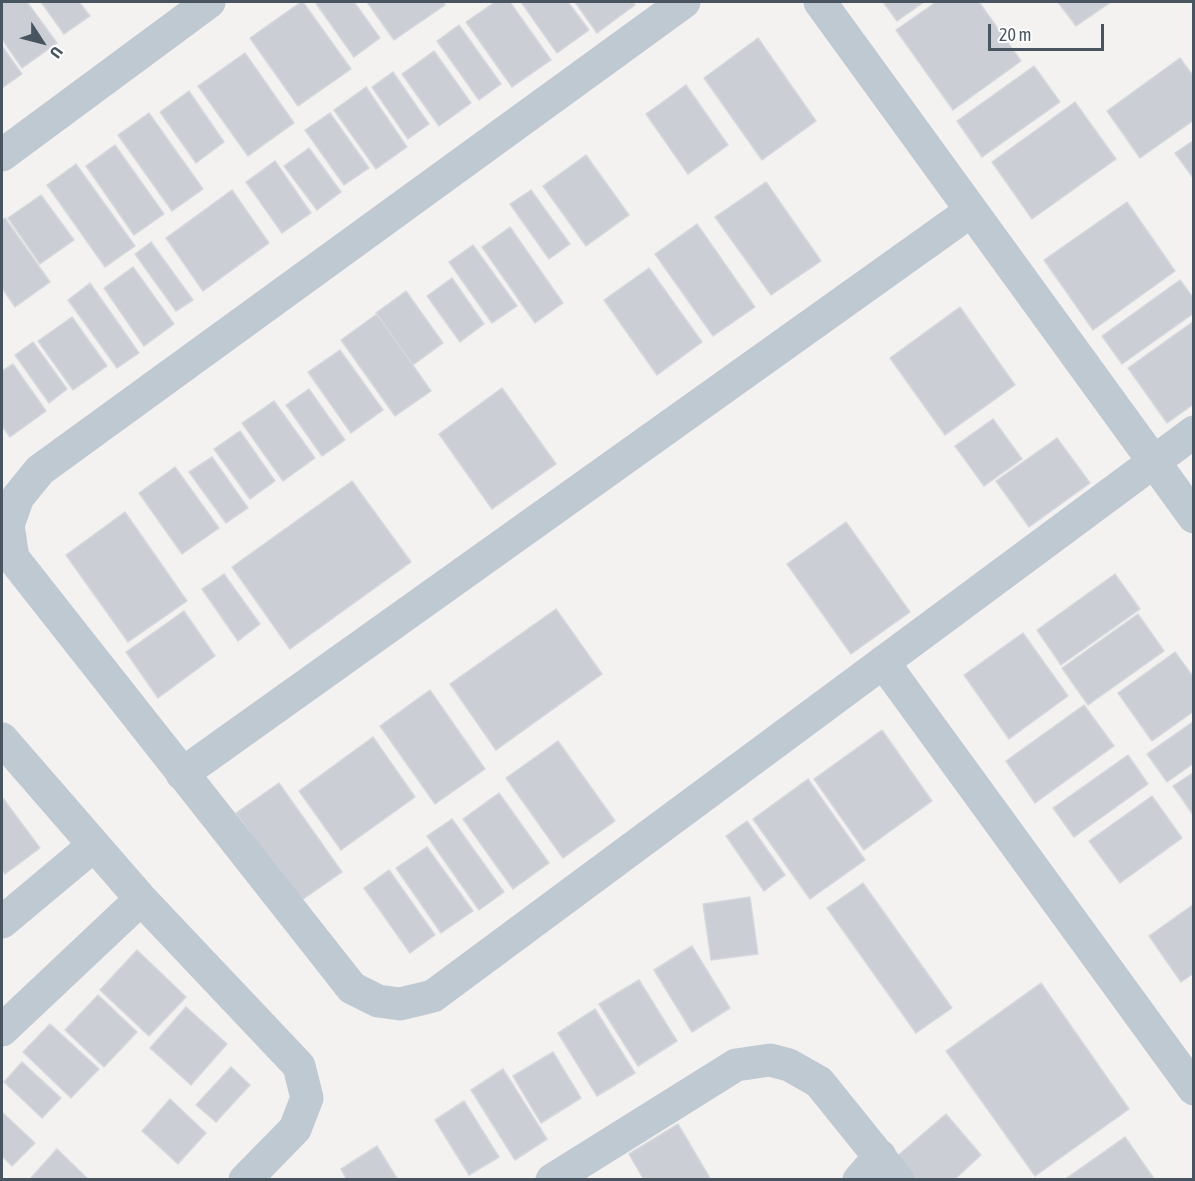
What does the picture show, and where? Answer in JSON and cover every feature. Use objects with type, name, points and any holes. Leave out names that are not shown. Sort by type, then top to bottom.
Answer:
[{"type":"street","points":[[2,155],[209,2]]},
{"type":"street","points":[[684,2],[40,470],[18,497],[8,525],[12,558],[352,988],[378,1001],[400,1004],[433,996],[1194,432]]},
{"type":"street","points":[[820,2],[1194,517]]},
{"type":"street","points":[[182,774],[971,210]]},
{"type":"street","points":[[883,662],[1194,1089]]},
{"type":"street","points":[[2,739],[141,899],[299,1065],[307,1098],[295,1129],[245,1179]]},
{"type":"street","points":[[2,922],[93,846]]},
{"type":"street","points":[[2,1030],[141,899]]},
{"type":"street","points":[[552,1179],[736,1065],[770,1060],[789,1065],[819,1082],[879,1172]]},
{"type":"building","points":[[2,2],[27,2],[57,43],[22,68],[2,39]]},
{"type":"building","points":[[41,2],[79,2],[90,16],[64,34]]},
{"type":"building","points":[[301,2],[351,69],[298,106],[250,38]]},
{"type":"building","points":[[315,2],[354,2],[380,38],[354,57]]},
{"type":"building","points":[[367,2],[443,2],[445,5],[394,40]]},
{"type":"building","points":[[495,2],[510,2],[551,60],[512,87],[466,22]]},
{"type":"building","points":[[521,2],[568,2],[589,30],[557,53]]},
{"type":"building","points":[[575,2],[633,2],[635,5],[597,33]]},
{"type":"building","points":[[883,2],[924,2],[897,21]]},
{"type":"building","points":[[936,2],[979,2],[1021,61],[953,110],[896,30]]},
{"type":"building","points":[[1058,2],[1111,2],[1076,26]]},
{"type":"building","points":[[459,25],[501,84],[479,100],[437,41]]},
{"type":"building","points":[[758,38],[816,121],[762,160],[704,78]]},
{"type":"building","points":[[2,46],[22,74],[2,88]]},
{"type":"building","points":[[434,51],[471,103],[439,126],[402,74]]},
{"type":"building","points":[[245,53],[294,123],[248,156],[198,86]]},
{"type":"building","points":[[1180,58],[1194,77],[1194,120],[1140,158],[1107,111]]},
{"type":"building","points":[[1034,66],[1060,102],[982,157],[957,121]]},
{"type":"building","points":[[393,72],[429,124],[408,139],[372,87]]},
{"type":"building","points":[[686,85],[728,145],[688,174],[646,114]]},
{"type":"building","points":[[366,87],[407,147],[376,169],[334,110]]},
{"type":"building","points":[[189,91],[224,142],[196,163],[160,112]]},
{"type":"building","points":[[1075,102],[1116,159],[1032,219],[992,162]]},
{"type":"building","points":[[149,113],[203,189],[172,211],[118,135]]},
{"type":"building","points":[[330,113],[369,168],[344,185],[305,130]]},
{"type":"building","points":[[1194,140],[1194,179],[1175,153]]},
{"type":"building","points":[[115,145],[164,214],[134,235],[86,166]]},
{"type":"building","points":[[309,148],[341,192],[317,210],[284,166]]},
{"type":"building","points":[[586,155],[629,215],[586,246],[543,186]]},
{"type":"building","points":[[275,161],[311,213],[282,233],[246,182]]},
{"type":"building","points":[[76,164],[135,246],[105,267],[47,185]]},
{"type":"building","points":[[766,182],[821,261],[771,295],[715,217]]},
{"type":"building","points":[[232,190],[269,243],[203,291],[166,238]]},
{"type":"building","points":[[531,190],[570,244],[549,259],[510,204]]},
{"type":"building","points":[[41,195],[74,240],[40,264],[8,218]]},
{"type":"building","points":[[1127,202],[1175,271],[1093,330],[1044,260]]},
{"type":"building","points":[[5,218],[50,282],[15,307],[2,288],[2,220]]},
{"type":"building","points":[[697,224],[755,307],[713,336],[655,254]]},
{"type":"building","points":[[510,227],[563,303],[535,323],[482,247]]},
{"type":"building","points":[[151,242],[193,300],[176,311],[135,254]]},
{"type":"building","points":[[473,245],[517,306],[492,323],[449,262]]},
{"type":"building","points":[[133,267],[174,324],[144,346],[104,288]]},
{"type":"building","points":[[649,268],[702,342],[657,375],[604,300]]},
{"type":"building","points":[[452,278],[484,324],[460,342],[427,296]]},
{"type":"building","points":[[1180,280],[1194,299],[1194,313],[1122,364],[1102,336]]},
{"type":"building","points":[[90,283],[139,353],[117,368],[68,300]]},
{"type":"building","points":[[406,291],[443,343],[413,365],[376,313]]},
{"type":"building","points":[[960,307],[1015,385],[945,435],[890,358]]},
{"type":"building","points":[[377,314],[431,391],[395,416],[341,340]]},
{"type":"building","points":[[72,317],[107,366],[73,390],[38,341]]},
{"type":"building","points":[[1194,321],[1194,404],[1167,423],[1128,368]]},
{"type":"building","points":[[33,342],[67,389],[49,403],[15,355]]},
{"type":"building","points":[[340,350],[383,410],[351,433],[308,372]]},
{"type":"building","points":[[13,364],[46,411],[10,437],[2,426],[2,371]]},
{"type":"building","points":[[502,388],[556,464],[492,509],[439,434]]},
{"type":"building","points":[[309,389],[345,440],[322,456],[286,405]]},
{"type":"building","points":[[274,401],[315,458],[283,481],[242,423]]},
{"type":"building","points":[[993,419],[1022,459],[984,486],[955,446]]},
{"type":"building","points":[[240,431],[275,481],[250,499],[214,449]]},
{"type":"building","points":[[1057,438],[1090,483],[1029,527],[996,481]]},
{"type":"building","points":[[212,457],[248,508],[226,523],[189,472]]},
{"type":"building","points":[[175,467],[219,528],[182,554],[139,493]]},
{"type":"building","points":[[352,481],[411,562],[290,649],[232,567]]},
{"type":"building","points":[[125,512],[187,601],[128,642],[66,555]]},
{"type":"building","points":[[846,522],[910,612],[851,654],[787,564]]},
{"type":"building","points":[[224,574],[260,624],[238,641],[202,589]]},
{"type":"building","points":[[1115,574],[1140,609],[1061,665],[1037,630]]},
{"type":"building","points":[[556,609],[602,674],[496,750],[450,684]]},
{"type":"building","points":[[184,611],[215,656],[158,698],[126,652]]},
{"type":"building","points":[[1138,614],[1164,651],[1088,705],[1062,668]]},
{"type":"building","points":[[1023,633],[1068,696],[1009,739],[964,675]]},
{"type":"building","points":[[1175,652],[1194,678],[1194,711],[1152,741],[1118,693]]},
{"type":"building","points":[[430,690],[485,769],[435,804],[380,726]]},
{"type":"building","points":[[1084,705],[1114,746],[1035,803],[1006,761]]},
{"type":"building","points":[[1194,721],[1194,763],[1167,782],[1147,754]]},
{"type":"building","points":[[882,730],[932,801],[864,850],[814,779]]},
{"type":"building","points":[[373,737],[415,797],[341,850],[299,791]]},
{"type":"building","points":[[558,741],[615,821],[563,858],[506,778]]},
{"type":"building","points":[[1128,755],[1148,784],[1074,837],[1053,808]]},
{"type":"building","points":[[1194,772],[1194,816],[1173,786]]},
{"type":"building","points":[[808,779],[865,860],[810,899],[753,819]]},
{"type":"building","points":[[279,783],[342,872],[299,902],[236,813]]},
{"type":"building","points":[[499,793],[549,863],[513,889],[463,819]]},
{"type":"building","points":[[1152,796],[1182,838],[1120,883],[1089,841]]},
{"type":"building","points":[[2,797],[40,848],[5,874],[2,870]]},
{"type":"building","points":[[452,819],[504,892],[479,910],[427,836]]},
{"type":"building","points":[[747,821],[785,875],[764,891],[726,836]]},
{"type":"building","points":[[427,847],[473,911],[441,933],[396,868]]},
{"type":"building","points":[[389,870],[435,935],[410,953],[364,888]]},
{"type":"building","points":[[863,883],[952,1008],[916,1033],[827,908]]},
{"type":"building","points":[[750,897],[758,954],[711,960],[703,904]]},
{"type":"building","points":[[1194,904],[1194,973],[1181,982],[1149,936]]},
{"type":"building","points":[[692,946],[730,1008],[692,1032],[654,970]]},
{"type":"building","points":[[137,950],[186,997],[149,1036],[100,990]]},
{"type":"building","points":[[639,980],[677,1041],[638,1066],[599,1004]]},
{"type":"building","points":[[1041,983],[1129,1109],[1035,1176],[946,1051]]},
{"type":"building","points":[[98,995],[137,1032],[104,1067],[65,1030]]},
{"type":"building","points":[[186,1007],[227,1044],[191,1085],[150,1048]]},
{"type":"building","points":[[595,1009],[635,1073],[597,1096],[558,1033]]},
{"type":"building","points":[[50,1024],[99,1069],[71,1098],[23,1052]]},
{"type":"building","points":[[553,1052],[581,1098],[541,1123],[513,1076]]},
{"type":"building","points":[[22,1062],[61,1098],[42,1118],[4,1082]]},
{"type":"building","points":[[231,1067],[250,1085],[216,1122],[196,1105]]},
{"type":"building","points":[[503,1069],[547,1139],[515,1160],[471,1090]]},
{"type":"building","points":[[170,1099],[206,1133],[178,1164],[142,1131]]},
{"type":"building","points":[[464,1101],[499,1157],[469,1175],[435,1120]]},
{"type":"building","points":[[2,1112],[35,1143],[12,1166],[2,1156]]},
{"type":"building","points":[[946,1114],[981,1155],[954,1180],[914,1180],[895,1158]]},
{"type":"building","points":[[678,1124],[711,1180],[644,1180],[629,1154]]},
{"type":"building","points":[[1125,1137],[1155,1180],[1064,1180]]},
{"type":"building","points":[[377,1146],[398,1180],[347,1180],[341,1169]]},
{"type":"building","points":[[57,1149],[89,1180],[29,1180]]}]
